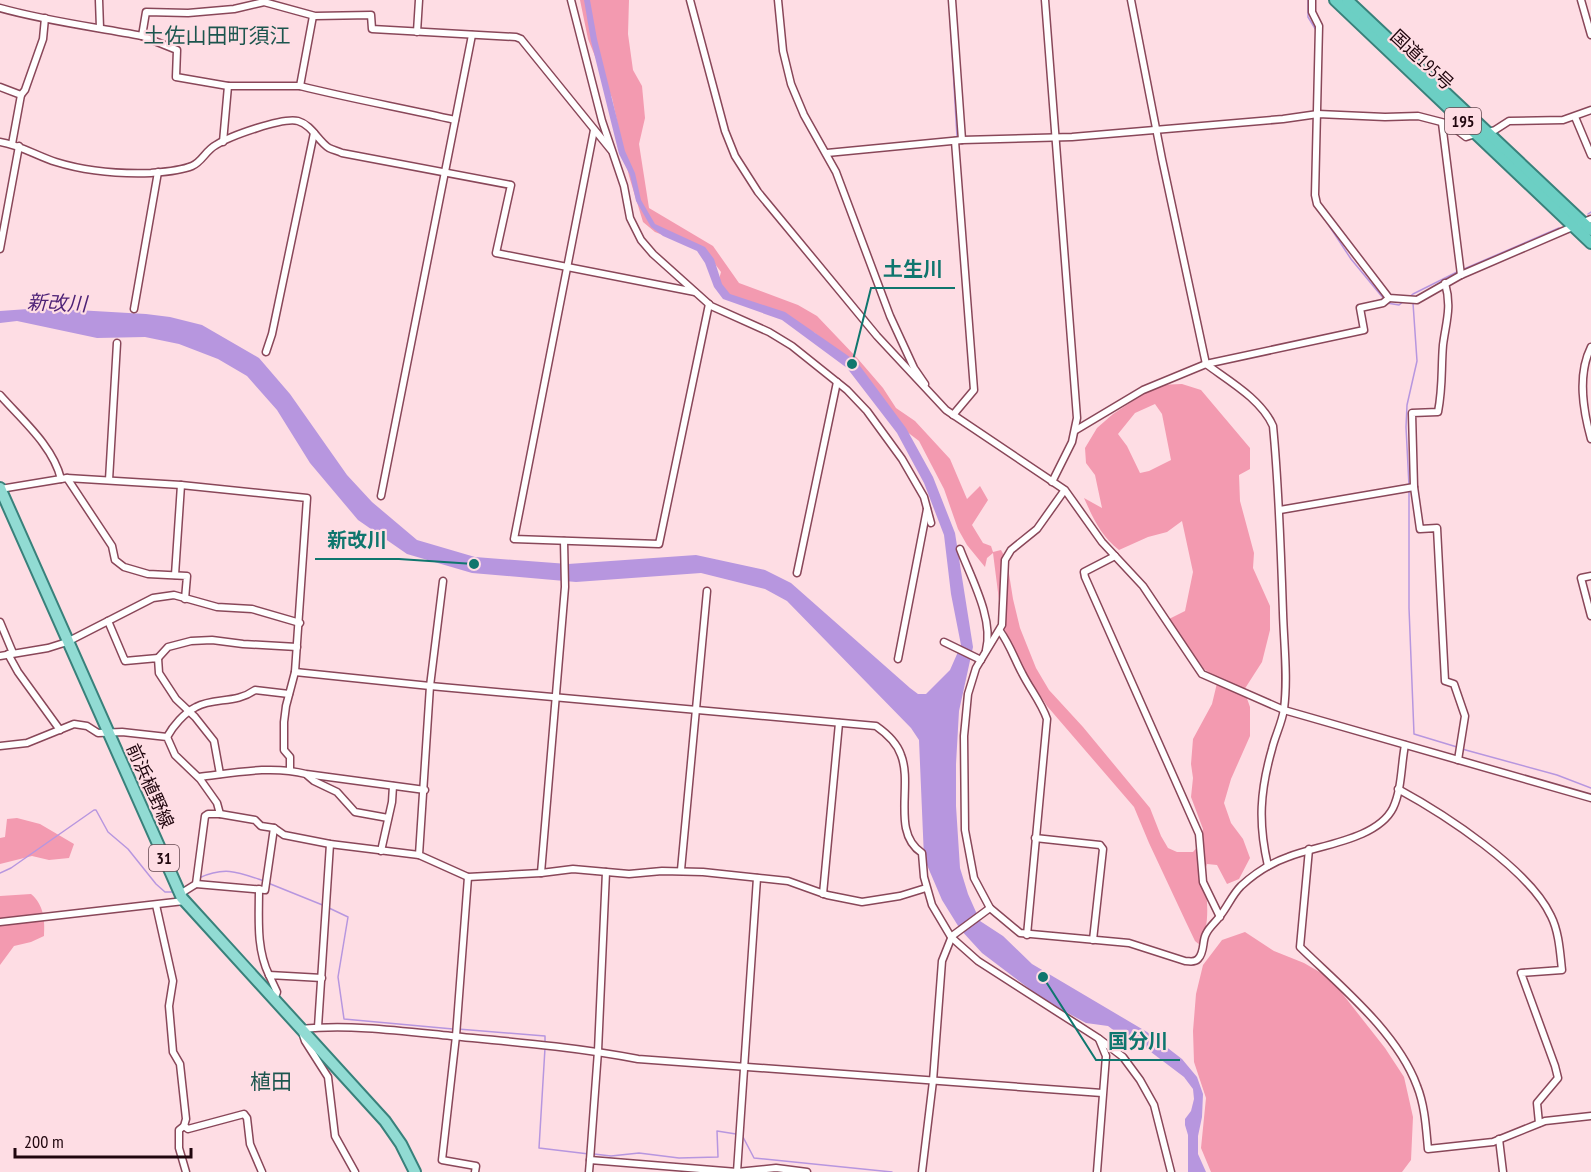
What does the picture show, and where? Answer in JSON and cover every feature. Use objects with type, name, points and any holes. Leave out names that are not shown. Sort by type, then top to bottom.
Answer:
[{"type":"highway","name":"国道195号","points":[[1335,0],[1585,225],[1591,243]]},
{"type":"highway","name":"国道195号","points":[[1347,0],[1481,133]]},
{"type":"main road","name":"前浜植野線","points":[[0,489],[182,897],[385,1121],[401,1144],[415,1172]]},
{"type":"street","points":[[99,0],[100,28]]},
{"type":"street","points":[[417,32],[419,0]]},
{"type":"street","points":[[571,0],[588,71],[635,229],[653,254],[709,304],[769,332],[807,357],[867,411],[884,432],[907,468],[928,507],[931,523]]},
{"type":"street","points":[[690,0],[725,131],[735,156],[758,192],[896,358],[933,397],[953,415],[1052,482],[1077,505],[1114,556],[1143,586],[1202,674],[1284,710],[1405,745],[1458,757],[1591,798]]},
{"type":"street","points":[[778,0],[783,51],[791,84],[804,115],[836,172],[890,316],[914,368],[933,397]]},
{"type":"street","points":[[952,0],[958,141],[974,390],[953,415]]},
{"type":"street","points":[[1046,0],[1077,418],[1075,431],[1052,482]]},
{"type":"street","points":[[1131,0],[1206,364],[1268,414],[1273,426],[1280,510],[1285,681],[1284,710],[1266,769],[1260,811],[1263,846],[1268,866]]},
{"type":"street","points":[[1312,0],[1312,12],[1319,26],[1314,114],[1317,204],[1386,300]]},
{"type":"street","points":[[1581,0],[1591,35]]},
{"type":"street","points":[[142,36],[146,12],[188,13],[234,9],[264,2],[312,16],[371,15],[372,29],[516,37],[521,39],[611,150]]},
{"type":"street","points":[[0,8],[142,36],[177,50],[176,77],[228,86],[300,86],[455,120]]},
{"type":"street","points":[[300,86],[312,16]]},
{"type":"street","points":[[0,249],[21,95],[25,90],[41,44],[45,18]]},
{"type":"street","points":[[381,496],[472,35]]},
{"type":"street","points":[[223,142],[228,86]]},
{"type":"street","points":[[0,87],[21,95]]},
{"type":"street","points":[[826,153],[958,141],[1056,137],[1157,129],[1314,114],[1418,116],[1449,124],[1466,137],[1495,130],[1509,121],[1563,120],[1591,110]]},
{"type":"street","points":[[1575,117],[1591,155]]},
{"type":"street","points":[[0,142],[15,145],[46,159],[82,168],[158,172],[196,164],[213,147],[280,121],[300,121],[330,148],[342,153],[511,185],[496,253],[695,292]]},
{"type":"street","points":[[1442,123],[1461,276]]},
{"type":"street","points":[[594,130],[514,539],[659,544],[709,304]]},
{"type":"street","points":[[266,352],[272,334],[314,133]]},
{"type":"street","points":[[134,309],[158,172]]},
{"type":"street","points":[[1075,431],[1143,390],[1206,364],[1364,330],[1360,308],[1386,300],[1417,300],[1461,276],[1585,225]]},
{"type":"street","points":[[1445,284],[1449,297],[1448,327],[1443,344],[1443,390],[1438,412],[1412,413],[1414,487],[1420,529],[1437,528],[1445,681],[1454,684],[1465,716],[1458,757]]},
{"type":"street","points":[[109,480],[117,343]]},
{"type":"street","points":[[1591,347],[1584,364],[1583,380],[1591,440]]},
{"type":"street","points":[[798,573],[837,382]]},
{"type":"street","points":[[0,395],[45,446],[64,479],[112,546],[115,560],[124,567],[148,574],[188,576],[185,599]]},
{"type":"street","points":[[0,489],[64,479],[109,480],[308,498],[295,672],[284,722],[284,750],[290,757],[290,769]]},
{"type":"street","points":[[175,575],[181,485]]},
{"type":"street","points":[[1280,510],[1414,487]]},
{"type":"street","points":[[1064,491],[1037,529],[1011,550],[1005,560],[1003,615],[1000,631],[981,660],[971,682],[965,710],[965,830],[975,878],[990,908],[1020,933],[1129,943],[1194,962],[1199,958],[1204,946],[1205,934],[1241,886],[1268,866],[1309,849],[1352,837],[1380,824],[1392,808],[1398,789],[1405,745]]},
{"type":"street","points":[[898,659],[928,507]]},
{"type":"street","points":[[541,873],[565,587],[564,541]]},
{"type":"street","points":[[960,549],[987,621],[988,638],[985,653]]},
{"type":"street","points":[[1114,556],[1084,572],[1085,577],[1199,834],[1203,882],[1220,917]]},
{"type":"street","points":[[1591,576],[1581,578],[1591,616]]},
{"type":"street","points":[[419,855],[430,686],[442,581]]},
{"type":"street","points":[[681,870],[706,591]]},
{"type":"street","points":[[0,656],[48,648],[67,642],[153,598],[174,595],[217,607],[252,609],[300,623]]},
{"type":"street","points":[[108,621],[125,661],[158,658],[168,647],[191,641],[212,640],[297,647]]},
{"type":"street","points":[[0,622],[18,672],[60,730]]},
{"type":"street","points":[[1000,631],[1012,648],[1022,673],[1043,706],[1047,719],[1027,935]]},
{"type":"street","points":[[944,642],[981,660]]},
{"type":"street","points":[[158,658],[159,673],[176,699],[214,741],[220,774]]},
{"type":"street","points":[[295,672],[876,726],[897,745],[902,756],[905,781],[905,828],[912,846],[922,853],[926,888],[932,905],[951,936],[978,961],[1098,1038],[1122,1057],[1140,1080],[1154,1105],[1171,1172]]},
{"type":"street","points":[[167,737],[173,726],[197,706],[246,697],[255,690],[289,694]]},
{"type":"street","points":[[823,894],[838,723]]},
{"type":"street","points":[[0,746],[27,743],[74,724],[87,726],[98,733],[122,732],[167,737]]},
{"type":"street","points":[[167,737],[175,755],[199,777],[217,803],[220,814]]},
{"type":"street","points":[[199,777],[290,769],[306,774],[425,790]]},
{"type":"street","points":[[306,774],[314,781],[337,792],[355,812],[388,818]]},
{"type":"street","points":[[381,851],[392,802],[393,786]]},
{"type":"street","points":[[1398,789],[1459,827],[1499,857],[1539,897],[1555,925],[1562,970],[1521,973],[1556,1066],[1558,1078],[1537,1103],[1539,1123]]},
{"type":"street","points":[[0,922],[156,905],[182,897],[196,884],[205,816],[208,814],[255,820],[261,826],[274,828],[284,835],[330,844],[419,855],[468,877],[573,869],[629,874],[681,870],[788,881],[823,894],[862,902],[900,896],[926,888]]},
{"type":"street","points":[[196,884],[265,890],[274,828]]},
{"type":"street","points":[[1035,838],[1100,845],[1103,849],[1093,940]]},
{"type":"street","points":[[318,1027],[330,844]]},
{"type":"street","points":[[1309,849],[1300,947],[1360,1006],[1398,1051],[1412,1075],[1420,1096],[1428,1149],[1499,1139],[1539,1123],[1591,1116]]},
{"type":"street","points":[[589,1172],[598,1051],[606,872]]},
{"type":"street","points":[[468,877],[456,1036],[442,1160],[476,1166],[475,1172]]},
{"type":"street","points":[[737,1172],[757,878]]},
{"type":"street","points":[[259,889],[259,941],[264,965],[278,992],[274,1000]]},
{"type":"street","points":[[156,905],[173,981],[169,1006],[173,1053],[180,1064],[186,1119],[184,1126],[179,1130],[179,1148],[186,1172]]},
{"type":"street","points":[[922,1172],[933,1081],[942,961],[951,936],[990,908]]},
{"type":"street","points":[[269,975],[322,978]]},
{"type":"street","points":[[355,1172],[335,1136],[328,1077],[305,1041],[301,1029],[318,1027],[381,1029],[598,1051],[638,1059],[1102,1093]]},
{"type":"street","points":[[1097,1172],[1106,1056],[1098,1038]]},
{"type":"street","points":[[184,1126],[188,1130],[244,1114],[247,1118],[250,1144],[262,1172]]},
{"type":"street","points":[[1499,1139],[1503,1172]]},
{"type":"street","points":[[590,1160],[737,1172],[776,1168],[807,1172]]},
{"type":"shaded area","points":[[580,0],[629,0],[628,34],[633,70],[642,86],[645,118],[639,144],[649,208],[713,246],[739,283],[798,305],[817,316],[883,388],[896,408],[915,421],[950,459],[967,499],[980,486],[988,500],[972,525],[983,543],[991,546],[993,552],[1001,550],[1007,561],[1020,628],[1036,668],[1049,690],[1150,808],[1168,848],[1177,852],[1193,852],[1199,845],[1203,829],[1191,797],[1193,739],[1212,704],[1218,679],[1204,669],[1169,619],[1185,611],[1193,572],[1182,521],[1167,532],[1148,537],[1119,550],[1102,533],[1084,498],[1102,508],[1095,475],[1086,463],[1085,448],[1097,428],[1113,414],[1157,385],[1182,384],[1201,390],[1250,448],[1250,469],[1239,475],[1240,501],[1254,553],[1253,568],[1270,606],[1270,630],[1262,662],[1244,690],[1250,707],[1250,736],[1231,779],[1224,803],[1231,823],[1243,839],[1250,858],[1239,879],[1227,884],[1217,865],[1207,864],[1204,880],[1207,920],[1201,946],[1195,941],[1134,807],[1047,706],[1028,677],[1002,624],[993,553],[987,558],[985,567],[967,545],[958,529],[944,489],[919,441],[898,425],[855,366],[815,333],[732,297],[718,283],[721,272],[706,252],[655,232],[643,222],[629,176],[612,98],[588,39]],"holes":[[[1155,404],[1162,414],[1171,460],[1140,473],[1127,446],[1118,434],[1135,413]]]},
{"type":"shaded area","points":[[584,0],[590,0],[597,39],[625,151],[635,173],[641,200],[655,224],[705,247],[714,259],[722,284],[730,294],[785,312],[857,362],[906,428],[933,477],[955,533],[973,647],[959,711],[956,764],[960,868],[968,894],[980,921],[1003,936],[1032,964],[1147,1032],[1182,1059],[1197,1077],[1203,1094],[1198,1154],[1206,1172],[1188,1172],[1188,1135],[1185,1119],[1191,1111],[1194,1099],[1193,1089],[1184,1077],[1139,1043],[1124,1038],[1108,1026],[1086,1023],[1044,1000],[982,953],[960,929],[942,900],[924,858],[919,740],[911,728],[787,601],[765,589],[701,573],[576,582],[472,573],[407,554],[358,520],[310,463],[277,410],[247,376],[218,359],[179,344],[145,337],[97,338],[17,321],[0,323],[0,311],[42,308],[146,314],[202,325],[259,358],[290,394],[347,475],[372,502],[417,540],[475,557],[568,564],[696,555],[765,570],[791,583],[910,688],[918,694],[926,694],[950,670],[961,645],[951,594],[944,535],[924,483],[897,433],[847,368],[782,320],[723,299],[714,287],[705,263],[697,251],[663,236],[651,227],[636,201],[630,175],[619,154],[591,41]]},
{"type":"shaded area","points":[[17,818],[40,824],[74,844],[69,858],[49,860],[32,856],[0,864],[0,838],[5,837],[7,819]]},
{"type":"shaded area","points":[[31,894],[39,903],[43,913],[44,936],[14,946],[0,965],[0,896]]},
{"type":"shaded area","points":[[1245,932],[1274,951],[1304,963],[1330,978],[1385,1048],[1404,1077],[1413,1117],[1411,1160],[1402,1172],[1211,1172],[1201,1148],[1206,1098],[1194,1062],[1193,1031],[1196,994],[1203,965],[1222,940]]},
{"type":"waterway","points":[[949,0],[957,137]]},
{"type":"waterway","points":[[1308,0],[1308,17],[1316,30],[1316,40]]},
{"type":"waterway","points":[[1324,218],[1351,259],[1384,299]]},
{"type":"waterway","points":[[1464,269],[1559,228]]},
{"type":"waterway","points":[[1408,298],[1459,271]]},
{"type":"waterway","points":[[1387,303],[1399,305],[1404,301]]},
{"type":"waterway","points":[[1409,486],[1407,405],[1417,361],[1413,303]]},
{"type":"waterway","points":[[974,348],[976,379]]},
{"type":"waterway","points":[[1409,491],[1409,608],[1414,734],[1457,747]]},
{"type":"waterway","points":[[1462,749],[1557,775],[1591,788]]},
{"type":"waterway","points":[[0,873],[11,868],[96,810],[108,832],[128,849],[156,884],[165,892],[174,892]]},
{"type":"waterway","points":[[199,878],[224,871],[264,881]]},
{"type":"waterway","points":[[268,883],[325,906]]},
{"type":"waterway","points":[[329,908],[348,917],[338,977],[344,1019],[453,1029]]},
{"type":"waterway","points":[[458,1029],[545,1036],[545,1043]]},
{"type":"waterway","points":[[545,1048],[539,1148],[589,1154]]},
{"type":"waterway","points":[[594,1154],[611,1156],[639,1153],[679,1158],[718,1157],[717,1131],[736,1134]]},
{"type":"waterway","points":[[743,1137],[754,1158],[892,1172]]},
{"type":"place","name":"土生川","points":[[852,364]]},
{"type":"place","name":"新改川","points":[[474,564]]},
{"type":"place","name":"国分川","points":[[1043,977]]},
{"type":"district","name":"土佐山田町須江","points":[[217,36]]},
{"type":"district","name":"植田","points":[[271,1082]]}]
